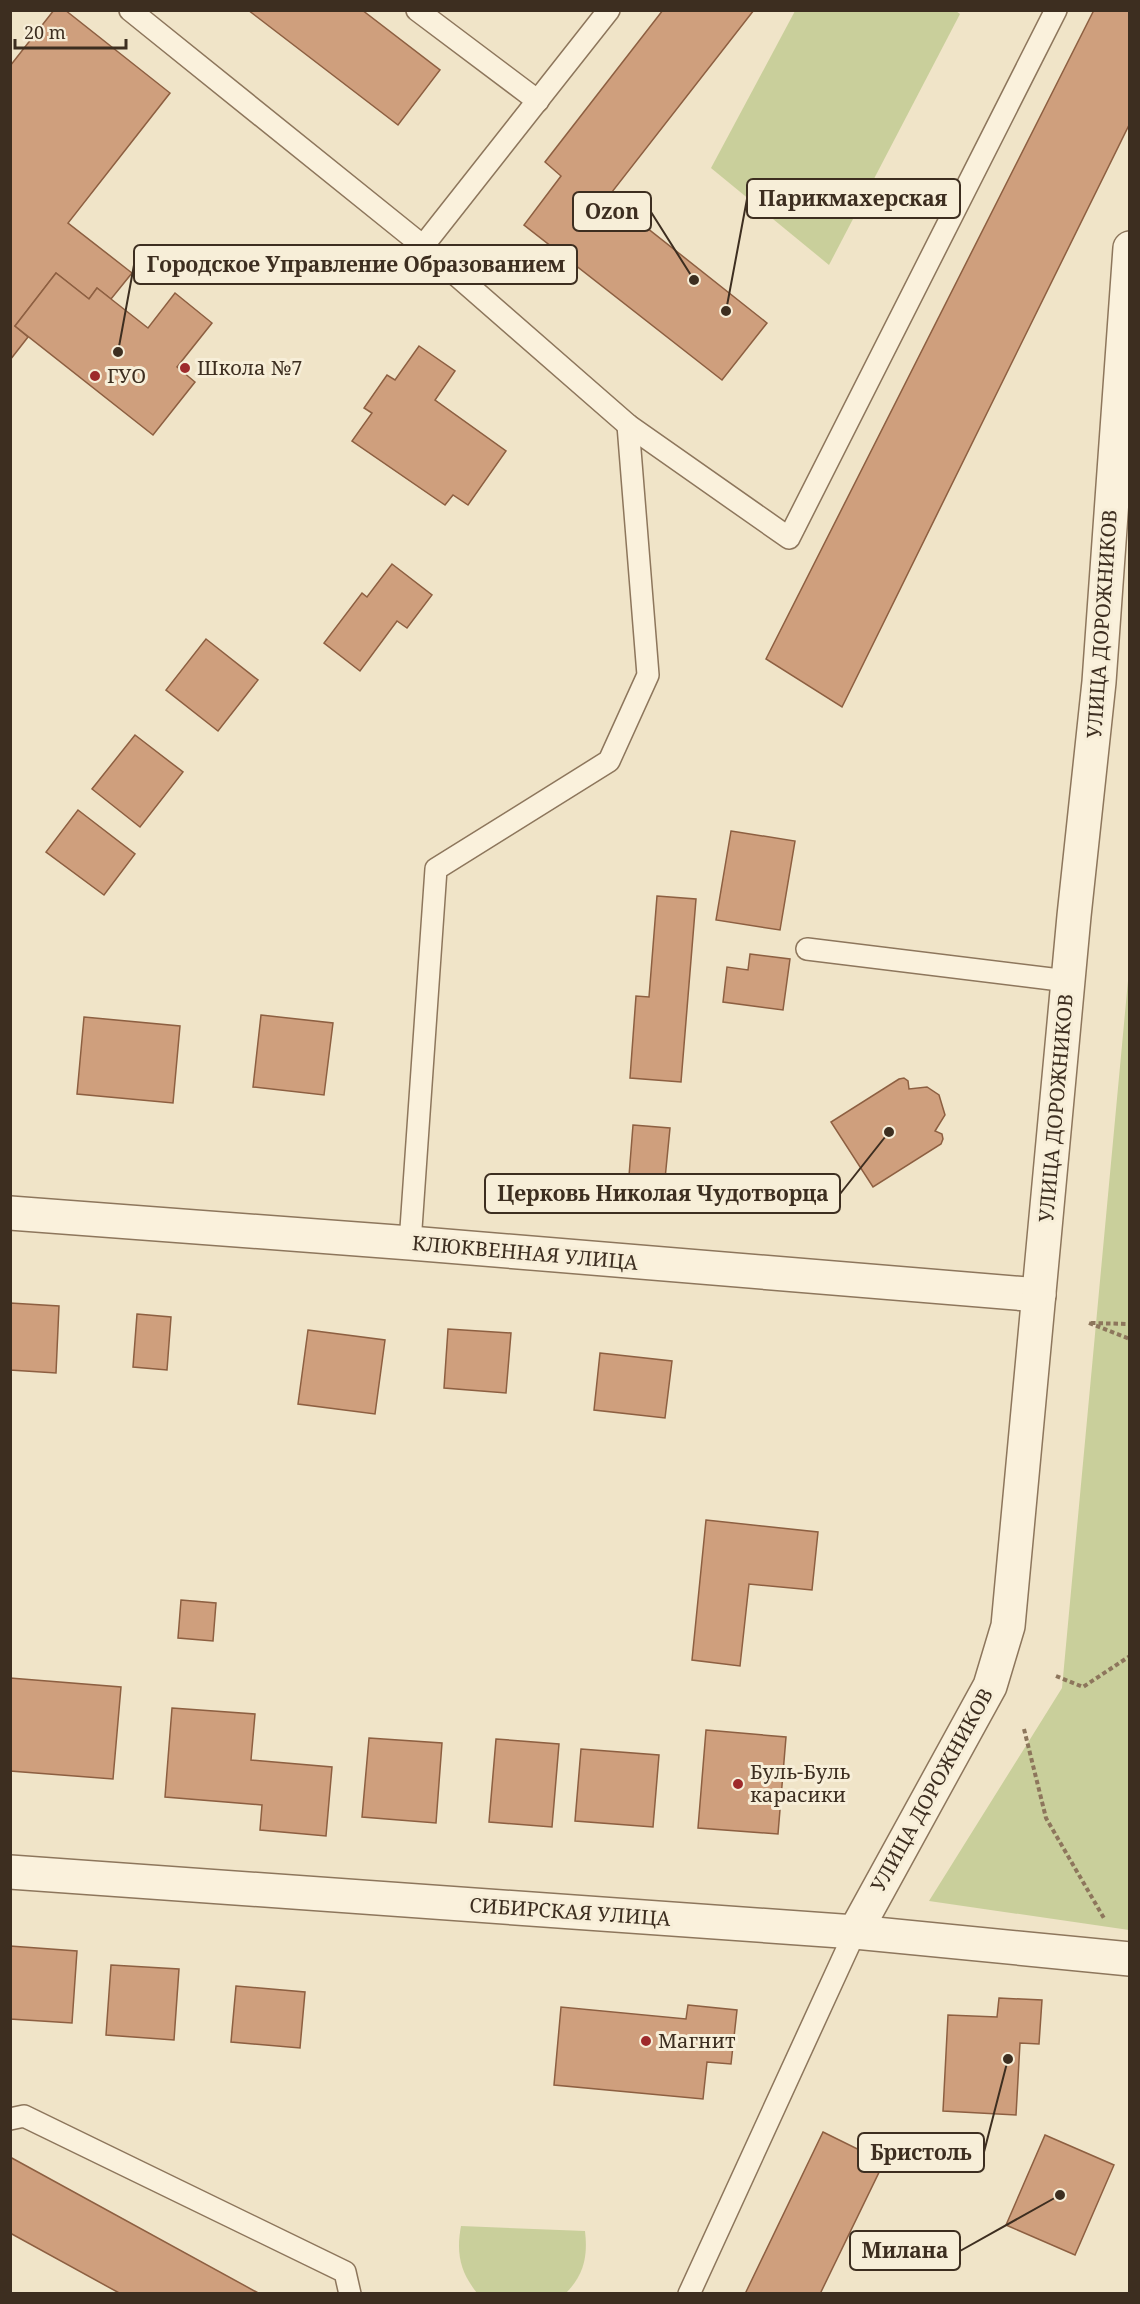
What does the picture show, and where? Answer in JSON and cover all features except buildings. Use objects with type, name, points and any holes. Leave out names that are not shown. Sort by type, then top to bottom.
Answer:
[{"type":"street","name":"УЛИЦА ДОРОЖНИКОВ","points":[[855,1932],[990,1686],[1008,1626],[1068,981],[1100,682],[1129,253]]},
{"type":"street","name":"КЛЮКВЕННАЯ УЛИЦА","points":[[10,1213],[410,1243],[1039,1295]]},
{"type":"street","name":"СИБИРСКАЯ УЛИЦА","points":[[10,1872],[855,1932],[1128,1958]]},
{"type":"lane","points":[[130,10],[423,246],[628,425],[789,538],[1056,10]]},
{"type":"lane","points":[[417,10],[538,101]]},
{"type":"lane","points":[[423,246],[609,10]]},
{"type":"lane","points":[[410,1243],[436,869],[609,761],[648,675],[628,425]]},
{"type":"lane","points":[[807,949],[1068,981]]},
{"type":"lane","points":[[688,2294],[855,1932]]},
{"type":"lane","points":[[10,2120],[24,2116],[345,2271],[350,2294]]},
{"type":"path","points":[[1130,1324],[1089,1323],[1130,1339]]},
{"type":"path","points":[[1056,1676],[1083,1687],[1128,1658]]},
{"type":"path","points":[[1024,1729],[1046,1818],[1128,1958]]},
{"type":"green space","points":[[795,11],[956,11],[960,14],[829,265],[711,168]]},
{"type":"green space","points":[[1129,970],[1129,1930],[929,1901],[1062,1688]]},
{"type":"green space","points":[[461,2226],[585,2231],[586,2249],[581,2272],[566,2293],[477,2293],[463,2270],[459,2254]]},
{"type":"place","name":"Ozon","points":[[694,280]]},
{"type":"place","name":"Парикмахерская","points":[[726,311]]},
{"type":"place","name":"Городское Управление Образованием","points":[[118,352]]},
{"type":"place","name":"Школа №7","points":[[185,368]]},
{"type":"place","name":"ГУО","points":[[95,376]]},
{"type":"place","name":"Церковь Николая Чудотворца","points":[[889,1132]]},
{"type":"place","name":"Буль-Буль карасики","points":[[738,1784]]},
{"type":"place","name":"Магнит","points":[[646,2041]]},
{"type":"place","name":"Бристоль","points":[[1008,2059]]},
{"type":"place","name":"Милана","points":[[1060,2195]]}]
